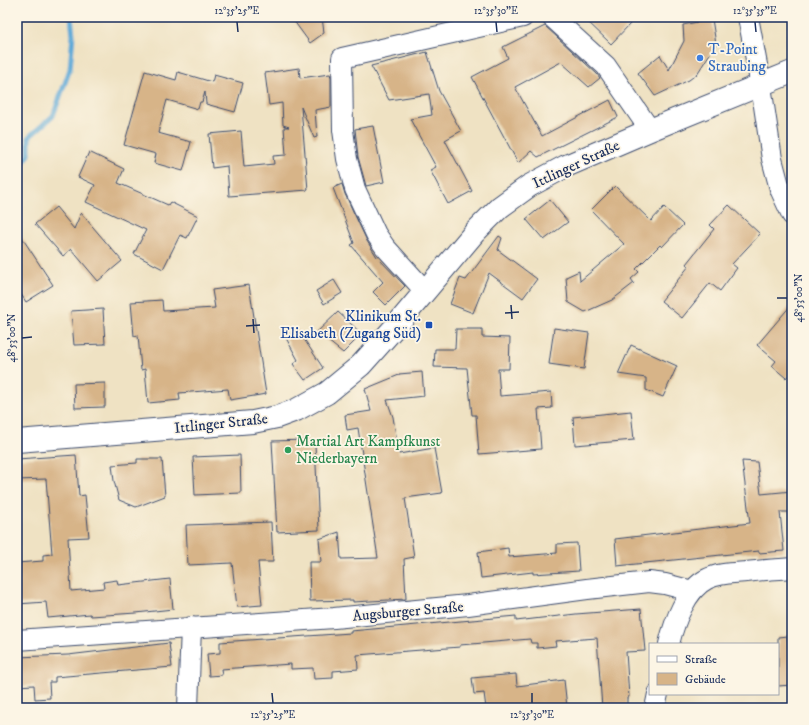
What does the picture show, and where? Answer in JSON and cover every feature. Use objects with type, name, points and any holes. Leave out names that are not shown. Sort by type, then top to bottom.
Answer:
[{"type":"street","points":[[424,291],[385,247],[376,234],[355,189],[347,159],[343,130],[342,58],[523,17]]},
{"type":"street","points":[[552,17],[606,66],[650,130]]},
{"type":"street","points":[[748,17],[761,86],[772,159],[780,188],[792,215]]},
{"type":"street","name":"Ittlinger Straße","points":[[17,440],[253,422],[277,417],[296,410],[327,393],[361,365],[475,232],[500,208],[528,186],[566,166],[792,72]]},
{"type":"street","name":"Ittlinger Straße","points":[[761,86],[792,81]]},
{"type":"street","points":[[669,643],[673,628],[682,607],[692,591],[706,579],[726,574],[792,568]]},
{"type":"street","name":"Augsburger Straße","points":[[17,640],[340,617],[468,605],[649,582],[665,584],[692,591]]},
{"type":"street","points":[[188,708],[191,627]]},
{"type":"street","points":[[655,708],[658,695]]},
{"type":"building","points":[[291,17],[322,17],[324,33],[310,43]]},
{"type":"building","points":[[583,17],[623,17],[630,24],[611,44]]},
{"type":"building","points":[[712,19],[716,44],[697,74],[689,80],[655,96],[638,73],[660,55],[669,70],[684,41],[683,25]]},
{"type":"building","points":[[545,26],[600,78],[589,87],[561,62],[515,87],[542,136],[610,100],[618,117],[538,157],[531,151],[518,163],[472,77],[508,58],[503,47]]},
{"type":"building","points":[[427,52],[439,91],[461,131],[445,140],[472,191],[448,204],[430,170],[436,167],[410,119],[432,115],[429,94],[389,100],[371,66]]},
{"type":"building","points":[[299,68],[300,78],[330,74],[331,77],[331,107],[315,110],[317,137],[314,138],[301,107],[308,190],[229,196],[227,166],[212,168],[209,134],[241,131],[244,167],[274,164],[273,156],[286,155],[284,127],[289,127],[283,125],[282,103],[269,105],[265,73]]},
{"type":"building","points":[[145,71],[176,80],[178,72],[212,82],[214,75],[243,83],[235,112],[206,104],[205,92],[198,109],[167,100],[158,133],[191,142],[183,171],[154,163],[156,154],[124,145]]},
{"type":"building","points":[[373,126],[384,182],[366,186],[358,157],[355,129]]},
{"type":"building","points":[[89,152],[124,169],[118,183],[168,205],[170,202],[198,216],[187,238],[180,235],[163,269],[134,254],[146,230],[86,202],[95,185],[78,177]]},
{"type":"building","points":[[342,184],[345,194],[367,241],[377,257],[405,286],[386,305],[373,292],[383,282],[351,245],[354,243],[333,188]]},
{"type":"building","points":[[615,186],[651,221],[664,207],[683,225],[662,247],[660,245],[636,269],[639,272],[631,279],[634,283],[612,300],[585,312],[568,302],[566,277],[579,271],[580,281],[624,244],[591,210]]},
{"type":"building","points":[[550,200],[568,222],[544,240],[526,219]]},
{"type":"building","points":[[729,205],[760,234],[732,264],[737,268],[720,291],[710,283],[682,318],[661,301],[689,266],[686,264],[714,229],[710,225]]},
{"type":"building","points":[[56,207],[74,229],[81,213],[122,261],[98,281],[71,249],[63,256],[35,224]]},
{"type":"building","points":[[17,230],[53,285],[26,302],[17,288]]},
{"type":"building","points":[[499,236],[502,238],[498,250],[537,279],[523,298],[489,273],[473,313],[450,304],[460,278],[466,280]]},
{"type":"building","points":[[334,280],[342,293],[324,304],[316,291]]},
{"type":"building","points":[[249,285],[266,394],[230,400],[228,389],[179,393],[180,400],[148,403],[145,369],[141,370],[138,335],[134,336],[131,302],[162,300],[163,311],[215,308],[212,290]]},
{"type":"building","points":[[792,304],[792,371],[786,378],[772,366],[776,361],[757,345]]},
{"type":"building","points":[[103,309],[105,344],[74,345],[71,311]]},
{"type":"building","points":[[338,312],[362,334],[343,353],[317,332]]},
{"type":"building","points":[[554,328],[589,333],[584,369],[549,364]]},
{"type":"building","points":[[456,329],[482,329],[482,337],[510,338],[509,369],[498,369],[500,396],[551,392],[552,408],[538,409],[541,449],[479,454],[476,415],[472,415],[467,368],[434,367],[435,349],[455,349]]},
{"type":"building","points":[[298,330],[323,368],[305,380],[293,364],[298,360],[286,338]]},
{"type":"building","points":[[631,345],[677,366],[663,397],[646,390],[646,378],[618,374]]},
{"type":"building","points":[[422,372],[424,396],[387,400],[393,417],[399,454],[434,448],[442,493],[405,498],[414,557],[404,559],[406,599],[353,602],[353,600],[310,601],[309,562],[321,562],[319,539],[339,532],[341,559],[378,558],[358,428],[347,430],[345,415],[371,411],[365,389],[399,374]]},
{"type":"building","points":[[105,383],[105,407],[75,408],[74,384]]},
{"type":"building","points":[[631,411],[634,440],[575,445],[573,417]]},
{"type":"building","points":[[307,440],[307,444],[315,444],[319,530],[277,532],[272,441]]},
{"type":"building","points":[[76,455],[79,496],[85,495],[89,537],[68,538],[71,591],[104,588],[103,582],[117,580],[118,585],[170,579],[173,609],[136,613],[91,616],[90,614],[48,618],[46,602],[17,604],[17,563],[43,561],[43,555],[52,554],[46,479],[17,480],[17,459]]},
{"type":"building","points":[[240,455],[241,493],[195,495],[193,457]]},
{"type":"building","points":[[137,459],[162,459],[165,496],[136,507],[119,500],[112,465],[137,463]]},
{"type":"building","points":[[742,461],[757,462],[761,494],[792,491],[792,512],[780,512],[784,551],[759,553],[759,551],[617,566],[615,539],[750,523]]},
{"type":"building","points":[[271,522],[273,562],[258,562],[262,605],[237,607],[232,563],[188,565],[186,525]]},
{"type":"building","points":[[577,543],[579,571],[533,574],[533,572],[481,578],[478,552],[508,548],[509,557],[557,553],[557,544]]},
{"type":"building","points":[[641,609],[645,651],[626,652],[629,697],[627,698],[627,708],[602,708],[597,638],[555,641],[556,646],[537,648],[537,643],[531,643],[530,639],[460,645],[460,647],[357,655],[358,669],[333,671],[333,678],[314,679],[313,668],[291,669],[291,664],[221,669],[222,675],[209,676],[207,654],[220,653],[220,642],[351,633],[351,631],[516,616],[516,621],[576,614]]},
{"type":"building","points":[[787,636],[792,685],[779,686],[778,637]]},
{"type":"building","points":[[169,643],[172,667],[55,677],[55,682],[49,682],[50,698],[35,699],[34,685],[17,686],[17,657],[68,655]]},
{"type":"building","points":[[516,674],[517,686],[564,680],[567,707],[486,708],[484,693],[474,694],[472,678]]},
{"type":"waterway","points":[[17,170],[29,155],[29,137],[53,116],[70,69],[73,35],[71,17]]},
{"type":"place","name":"T-Point Straubing","points":[[700,58]]},
{"type":"place","name":"Klinikum St. Elisabeth (Zugang Süd)","points":[[429,325]]},
{"type":"place","name":"Martial Art Kampfkunst Niederbayern","points":[[288,450]]}]
